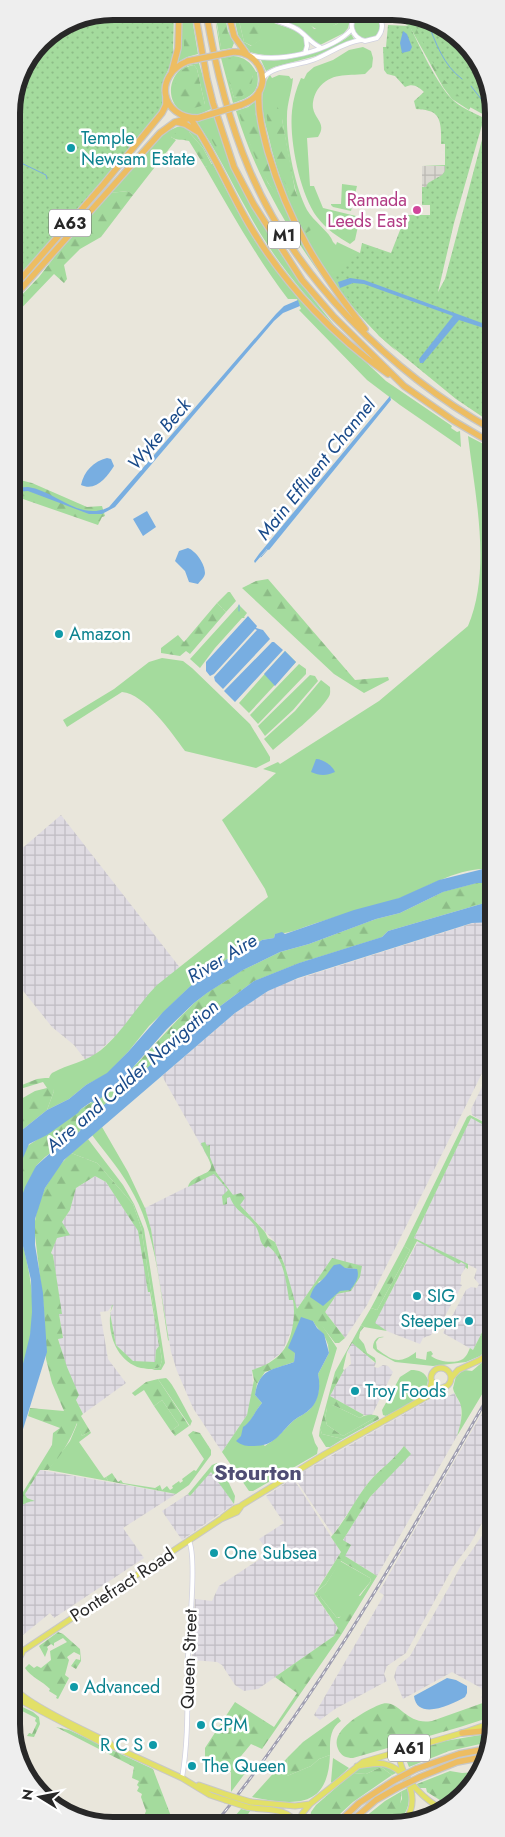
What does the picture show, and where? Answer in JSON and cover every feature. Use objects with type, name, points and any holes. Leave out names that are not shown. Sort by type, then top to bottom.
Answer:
[{"type":"highway","points":[[179,20],[178,48],[166,86],[166,97],[175,111],[190,118],[198,118],[241,105],[250,101],[260,91],[262,79],[260,67],[247,54],[234,36],[230,20]]},
{"type":"highway","name":"M1","points":[[196,20],[213,104],[234,167],[254,205],[302,280],[320,302],[404,386]]},
{"type":"highway","name":"M1","points":[[208,20],[217,66],[235,132],[249,169],[268,208],[295,252],[350,319],[378,345],[405,369],[450,403],[485,425]]},
{"type":"highway","points":[[172,71],[188,61],[233,52],[247,54]]},
{"type":"highway","name":"M1","points":[[260,91],[259,108],[266,143],[274,172],[294,221],[316,263],[378,345]]},
{"type":"highway","name":"A63","points":[[20,280],[162,113],[166,105],[166,97]]},
{"type":"highway","name":"M1","points":[[190,118],[212,153],[254,232],[279,268],[326,322],[366,359],[454,421],[485,439]]},
{"type":"highway","name":"A63","points":[[20,290],[160,132],[175,122],[190,118]]},
{"type":"highway","points":[[175,122],[185,124],[200,133]]},
{"type":"highway","points":[[462,1733],[485,1731]]},
{"type":"highway","points":[[344,1817],[359,1803],[416,1769],[458,1754],[482,1749]]},
{"type":"highway","points":[[356,1817],[376,1800],[397,1788],[457,1762],[479,1758]]},
{"type":"main road","points":[[432,1381],[438,1387],[444,1387],[449,1383],[455,1372],[485,1356]]},
{"type":"main road","points":[[421,1400],[427,1393],[432,1381],[433,1372],[440,1368],[463,1367]]},
{"type":"main road","points":[[440,1368],[446,1370],[450,1379]]},
{"type":"main road","name":"Pontefract Road","points":[[20,1653],[189,1541],[232,1509],[242,1505],[325,1454],[444,1387]]},
{"type":"main road","points":[[20,1658],[24,1651]]},
{"type":"main road","points":[[20,1693],[45,1711],[110,1743],[112,1746]]},
{"type":"main road","points":[[20,1700],[73,1730],[182,1778],[210,1795],[284,1812],[292,1817]]},
{"type":"main road","name":"A61","points":[[301,1817],[310,1804],[357,1766],[368,1760],[485,1725]]},
{"type":"main road","name":"A61","points":[[408,1748],[400,1758],[402,1766],[423,1797],[436,1805]]},
{"type":"main road","name":"A61","points":[[357,1766],[374,1763],[385,1764],[396,1769],[411,1792],[413,1804],[412,1812],[409,1815]]},
{"type":"main road","points":[[249,1804],[296,1806],[310,1804]]},
{"type":"street","points":[[273,20],[296,28],[312,44],[320,47]]},
{"type":"street","points":[[353,20],[352,29],[357,38],[361,40]]},
{"type":"street","points":[[262,79],[272,71],[312,60],[350,43],[361,40],[373,40],[380,34],[381,20]]},
{"type":"street","points":[[247,54],[271,59],[293,56],[343,37],[352,29]]},
{"type":"street","points":[[305,53],[307,46],[306,37]]},
{"type":"street","name":"Queen Street","points":[[182,1778],[186,1734],[192,1551],[189,1541]]},
{"type":"shaded area","points":[[422,166],[445,166],[445,171],[442,175],[428,183],[426,187],[422,187]]},
{"type":"shaded area","points":[[61,815],[181,969],[122,1030],[87,1062],[74,1045],[52,1027],[20,987],[20,850]]},
{"type":"shaded area","points":[[485,922],[485,1067],[367,1305],[345,1338],[325,1312],[337,1294],[332,1258],[297,1309],[296,1320],[282,1352],[263,1367],[252,1371],[253,1388],[247,1415],[222,1452],[193,1408],[171,1352],[151,1229],[145,1208],[215,1173],[237,1201],[216,1172],[162,1076],[235,1013],[268,991],[285,983],[473,923]],"holes":[[[241,1206],[275,1242],[285,1266],[290,1287],[274,1245]]]},
{"type":"shaded area","points":[[485,1081],[485,1122],[472,1115],[471,1109]]},
{"type":"shaded area","points":[[471,1117],[485,1125],[485,1327],[473,1350],[443,1333],[466,1290],[471,1287],[477,1288],[479,1284],[474,1278],[477,1269],[414,1238]]},
{"type":"shaded area","points":[[95,1176],[106,1182],[139,1232],[159,1346],[156,1350],[155,1362],[133,1362],[116,1345],[110,1313],[113,1309],[112,1306],[108,1311],[100,1312],[108,1359],[126,1383],[83,1414],[76,1400],[58,1338],[63,1338],[59,1314],[61,1313],[53,1255],[51,1254],[62,1222],[70,1210],[76,1188]]},
{"type":"shaded area","points":[[418,1241],[459,1263],[467,1265],[461,1275],[460,1284],[462,1285],[456,1296],[452,1298],[451,1305],[438,1329],[435,1328],[431,1335],[423,1338],[420,1344],[374,1324]]},
{"type":"shaded area","points":[[352,1343],[372,1358],[371,1361],[376,1363],[374,1367],[388,1366],[393,1372],[372,1415],[364,1415],[330,1396],[344,1370],[351,1364],[350,1354],[347,1352]]},
{"type":"shaded area","points":[[441,1393],[449,1396],[454,1393],[461,1405],[461,1422],[457,1436],[377,1576],[345,1556],[343,1540],[370,1497],[410,1454],[404,1446],[396,1458],[379,1471],[368,1483],[333,1535],[294,1477]]},
{"type":"shaded area","points":[[485,1408],[485,1518],[470,1544],[453,1567],[406,1653],[387,1666],[384,1674],[387,1681],[335,1709],[320,1720],[314,1715],[384,1595],[379,1592]]},
{"type":"shaded area","points":[[40,1470],[176,1494],[123,1528],[144,1558],[54,1618],[50,1613],[20,1637],[20,1507],[26,1502],[33,1500],[27,1498],[25,1494]]},
{"type":"shaded area","points":[[211,1471],[234,1504],[182,1540],[162,1511],[188,1494],[190,1496]]},
{"type":"shaded area","points":[[293,1478],[341,1552],[314,1594],[338,1628],[334,1636],[258,1689],[244,1691],[235,1685],[222,1665],[217,1662],[192,1660],[195,1599],[212,1601],[219,1586],[269,1553],[259,1539],[284,1523],[266,1496]]},
{"type":"shaded area","points":[[485,1532],[485,1696],[481,1698],[483,1693],[481,1688],[452,1672],[403,1699],[394,1677],[397,1667],[410,1656],[461,1566]]},
{"type":"green space","name":"Temple Newsam Estate","points":[[113,20],[174,20],[173,53],[175,54],[163,82],[164,100],[158,116],[20,277],[20,107],[25,83],[39,56],[66,32],[83,25]]},
{"type":"green space","points":[[182,20],[192,20],[198,54],[178,62],[181,49]]},
{"type":"green space","points":[[189,20],[193,42],[191,53],[184,54],[184,36],[188,37],[183,24]]},
{"type":"green space","points":[[215,20],[221,47],[227,47],[224,20],[226,20],[228,31],[234,43],[232,48],[220,50]]},
{"type":"green space","points":[[216,20],[225,20],[230,43],[227,47],[221,48]]},
{"type":"green space","points":[[235,20],[239,20],[244,42],[251,46],[261,39],[257,20],[269,20],[299,33],[305,42],[305,48],[294,55],[263,55],[250,52],[238,35]]},
{"type":"green space","points":[[239,20],[257,20],[262,39],[252,46],[244,42]]},
{"type":"green space","points":[[278,20],[306,20],[314,29],[330,27],[337,24],[338,20],[350,20],[344,33],[320,45],[313,42],[299,27]]},
{"type":"green space","points":[[304,20],[338,20],[337,24],[327,30],[313,27]]},
{"type":"green space","points":[[356,20],[379,21],[379,31],[372,38],[362,38],[355,31]]},
{"type":"green space","points":[[400,21],[419,24],[471,106],[469,110],[452,99],[443,87],[410,27]]},
{"type":"green space","points":[[388,25],[410,26],[429,64],[451,98],[467,110],[484,118],[454,223],[438,292],[445,279],[485,128],[485,419],[456,399],[379,336],[332,278],[360,253],[362,243],[391,253],[406,215],[430,215],[430,205],[422,205],[422,166],[445,165],[445,144],[441,144],[441,130],[437,116],[426,110],[416,109],[414,101],[424,92],[418,87],[405,87],[395,76],[387,74],[384,70],[383,47],[386,47]]},
{"type":"green space","points":[[422,25],[438,32],[449,39],[466,56],[478,77],[482,89],[485,115],[468,106],[438,73],[415,26]]},
{"type":"green space","points":[[351,34],[354,39],[316,56],[274,67],[266,71],[261,60],[281,60],[308,54],[338,43]]},
{"type":"green space","points":[[363,47],[371,51],[373,58],[372,67],[365,74],[334,77],[318,89],[313,100],[313,106],[321,128],[318,137],[307,138],[310,186],[314,186],[323,208],[360,217],[355,240],[350,244],[332,232],[317,217],[311,207],[301,181],[294,151],[292,111],[301,78],[304,79],[307,73],[314,67],[333,60],[349,50]]},
{"type":"green space","points":[[233,56],[244,59],[252,65],[257,72],[258,79],[253,93],[233,103],[221,58]],"holes":[[[224,60],[253,76],[247,90],[234,98]]]},
{"type":"green space","points":[[232,58],[247,64],[253,74],[252,83],[248,90],[242,96],[234,98],[223,60]]},
{"type":"green space","points":[[199,63],[212,109],[194,115],[179,109],[171,96],[171,88],[177,73],[186,66]],"holes":[[[194,65],[197,69],[205,105],[181,72],[188,66]]]},
{"type":"green space","points":[[194,65],[197,69],[205,105],[190,109],[179,98],[176,84],[181,72],[186,67]]},
{"type":"green space","points":[[270,75],[272,78],[279,75],[293,78],[288,106],[287,127],[292,164],[303,200],[307,210],[329,234],[336,245],[337,242],[360,253],[377,330],[396,351],[352,306],[332,280],[300,225],[276,165],[266,127],[262,97]],"holes":[[[282,119],[291,171],[306,233],[288,190],[272,140]]]},
{"type":"green space","points":[[269,100],[276,102],[282,119],[295,190],[311,230],[306,233],[286,187],[272,144],[266,109]]},
{"type":"green space","points":[[256,101],[280,194],[340,300],[293,234],[266,187],[236,111],[248,107]],"holes":[[[255,112],[259,134],[279,194],[277,195],[268,183],[249,141]]]},
{"type":"green space","points":[[250,109],[255,112],[270,170],[279,195],[277,196],[260,167],[239,114]]},
{"type":"green space","points":[[214,117],[238,176],[265,228],[298,278],[337,328],[287,272],[256,226],[196,121]]},
{"type":"green space","points":[[213,122],[220,149],[216,148],[203,123]]},
{"type":"green space","points":[[177,127],[185,127],[198,134],[197,136],[255,241],[315,315],[386,381],[452,426],[451,428],[457,432],[460,431],[461,447],[367,380],[299,310],[301,309],[297,299],[288,299],[265,267],[234,217],[205,167],[212,164],[203,148],[189,132],[171,137],[176,140],[133,195],[128,191],[110,193],[164,133]]},
{"type":"green space","points":[[179,130],[189,132],[203,148],[212,165],[205,167],[189,141],[171,137]]},
{"type":"green space","points":[[342,184],[357,186],[351,211],[331,205],[341,204]]},
{"type":"green space","points":[[128,191],[133,195],[101,237],[80,249],[64,265],[67,279],[64,283],[54,274],[20,310],[20,297],[110,193]]},
{"type":"green space","points":[[468,436],[485,445],[485,869],[470,870],[445,878],[391,901],[293,931],[275,934],[274,938],[262,940],[241,954],[227,959],[201,976],[149,1026],[107,1074],[86,1085],[69,1099],[47,1110],[54,1091],[49,1080],[52,1073],[101,1050],[116,1035],[157,985],[268,897],[265,889],[222,820],[276,773],[263,769],[278,762],[280,764],[379,701],[468,626],[475,604],[479,581],[480,532]]},
{"type":"green space","points":[[20,480],[32,483],[87,507],[102,506],[105,516],[102,517],[98,525],[20,499]]},
{"type":"green space","points":[[268,579],[355,680],[388,677],[389,680],[364,693],[334,674],[242,588],[256,581]]},
{"type":"green space","points":[[228,592],[236,601],[226,612],[217,603]]},
{"type":"green space","points":[[217,603],[226,612],[190,654],[186,651],[180,656],[161,653],[161,648],[178,635],[184,642]]},
{"type":"green space","points":[[239,605],[247,613],[245,618],[242,618],[215,648],[200,668],[190,659]]},
{"type":"green space","points":[[285,651],[296,662],[249,713],[239,703]]},
{"type":"green space","points":[[162,658],[183,661],[192,668],[250,724],[270,757],[270,761],[256,768],[185,751],[157,715],[140,699],[122,692],[67,727],[63,720],[114,689],[149,662]]},
{"type":"green space","points":[[299,664],[306,669],[306,674],[258,724],[250,715]]},
{"type":"green space","points":[[310,675],[315,676],[318,681],[293,710],[265,736],[258,726]]},
{"type":"green space","points":[[321,680],[330,687],[328,698],[310,718],[273,750],[264,739],[295,711]]},
{"type":"green space","points":[[477,883],[485,883],[485,903],[388,931],[382,937],[299,963],[254,981],[231,996],[88,1119],[53,1130],[120,1082],[194,1003],[243,970],[376,919],[400,913],[443,892]]},
{"type":"green space","points":[[477,883],[485,883],[485,902],[461,909],[429,914],[432,898],[443,892]]},
{"type":"green space","points":[[371,921],[382,937],[299,963],[254,981],[211,1013],[117,1095],[112,1088],[182,1015],[207,993],[243,970],[280,952],[309,944]]},
{"type":"green space","points":[[49,1078],[54,1091],[47,1110],[20,1132],[20,1097],[21,1099],[35,1091],[47,1088],[43,1082],[20,1089],[20,1086],[37,1079]]},
{"type":"green space","points":[[92,1102],[95,1103],[90,1117],[79,1132],[36,1166],[20,1216],[20,1151],[78,1113]]},
{"type":"green space","points":[[470,1115],[485,1123],[485,1126],[471,1118],[414,1238],[468,1264],[468,1269],[461,1262],[459,1264],[417,1241],[375,1323],[387,1331],[364,1327],[361,1325],[371,1308],[377,1310],[410,1250],[404,1246],[467,1117]]},
{"type":"green space","points":[[102,1127],[128,1172],[145,1208],[151,1229],[157,1265],[142,1211],[130,1187],[92,1135]]},
{"type":"green space","points":[[88,1139],[123,1185],[134,1204],[144,1229],[165,1363],[161,1370],[152,1370],[160,1367],[162,1360],[141,1227],[133,1204],[97,1163],[71,1153]]},
{"type":"green space","points":[[205,1142],[207,1146],[210,1145],[210,1157],[216,1172],[233,1195],[241,1193],[245,1198],[240,1205],[265,1232],[268,1238],[275,1242],[285,1266],[297,1309],[332,1258],[362,1266],[360,1277],[351,1291],[337,1294],[325,1312],[345,1338],[339,1343],[335,1343],[322,1326],[328,1337],[328,1345],[325,1337],[313,1321],[295,1353],[294,1362],[265,1372],[257,1384],[252,1370],[276,1358],[282,1352],[291,1334],[293,1300],[289,1300],[287,1285],[278,1257],[268,1246],[266,1248],[263,1246],[256,1227],[238,1210],[230,1197],[227,1198],[227,1204],[223,1205],[222,1196],[228,1190],[214,1174],[188,1187],[193,1180],[208,1172],[211,1166],[201,1143]],"holes":[[[345,1268],[357,1269],[334,1296],[318,1282]]]},
{"type":"green space","points":[[71,1153],[97,1163],[133,1204],[141,1227],[162,1360],[160,1367],[153,1369],[141,1368],[125,1359],[114,1343],[111,1334],[110,1314],[116,1345],[133,1361],[155,1362],[156,1350],[159,1346],[138,1231],[106,1182],[95,1176],[76,1188],[70,1210],[62,1222],[70,1235],[57,1238],[51,1253],[53,1255],[62,1314],[59,1314],[63,1338],[58,1339],[79,1395],[76,1400],[83,1414],[81,1416],[90,1431],[82,1436],[77,1423],[57,1459],[48,1470],[40,1470],[25,1494],[27,1498],[35,1501],[20,1507],[20,1497],[52,1445],[53,1433],[60,1428],[28,1416],[30,1408],[64,1411],[52,1383],[46,1359],[44,1310],[34,1227],[37,1209],[45,1188],[58,1167]]},
{"type":"green space","points":[[20,1233],[30,1276],[33,1312],[28,1345],[20,1377]]},
{"type":"green space","points":[[404,1246],[410,1250],[377,1310],[371,1308]]},
{"type":"green space","points":[[158,1270],[169,1341],[168,1340]]},
{"type":"green space","points":[[322,1325],[337,1348],[312,1433],[318,1448],[317,1454],[253,1491],[249,1491],[222,1452],[247,1415],[254,1380],[257,1384],[255,1395],[262,1403],[243,1428],[265,1446],[311,1408],[318,1394],[318,1374],[329,1353],[329,1343],[320,1327]]},
{"type":"green space","points":[[361,1325],[364,1327],[360,1332],[359,1338],[364,1344],[367,1353],[375,1358],[376,1363],[352,1343],[347,1352],[344,1370],[330,1396],[364,1415],[360,1418],[333,1405],[331,1408],[327,1408],[325,1418],[327,1425],[343,1436],[378,1416],[379,1419],[343,1439],[322,1434],[320,1428],[335,1372]]},
{"type":"green space","points":[[485,1327],[485,1352],[466,1362],[433,1366],[395,1362],[373,1348],[374,1343],[379,1337],[384,1337],[379,1338],[376,1342],[377,1349],[393,1359],[401,1360],[416,1352],[416,1358],[426,1360],[427,1352],[431,1351],[433,1354],[431,1356],[447,1362],[460,1361],[466,1357],[470,1348],[473,1350]]},
{"type":"green space","points":[[485,1360],[485,1389],[457,1436],[462,1411],[453,1388],[456,1376],[464,1370],[472,1371]]},
{"type":"green space","points":[[411,1370],[417,1370],[427,1377],[428,1380],[423,1393],[405,1406],[386,1416],[383,1415],[382,1410],[400,1377]]},
{"type":"green space","points":[[166,1378],[176,1391],[192,1421],[190,1426],[158,1379]]},
{"type":"green space","points":[[158,1379],[189,1426],[175,1436],[171,1431],[179,1425],[162,1400],[154,1406],[144,1390],[135,1396],[132,1393],[146,1382]]},
{"type":"green space","points":[[162,1400],[179,1425],[171,1431],[154,1406]]},
{"type":"green space","points":[[333,1405],[360,1418],[369,1415],[378,1416],[343,1436],[327,1425],[325,1418],[327,1408]]},
{"type":"green space","points":[[78,1422],[82,1436],[90,1431],[91,1433],[79,1442],[108,1481],[48,1470],[70,1441]]},
{"type":"green space","points":[[320,1428],[322,1434],[343,1439],[330,1447],[326,1447],[319,1436]]},
{"type":"green space","points":[[193,1431],[200,1433],[211,1450],[211,1455],[189,1485],[176,1494],[108,1481],[106,1477],[112,1473],[118,1482],[121,1480],[123,1483],[155,1488],[160,1485],[162,1490],[167,1486],[170,1490],[173,1488],[172,1486],[179,1481],[180,1483],[183,1481],[182,1479],[194,1470],[196,1471],[204,1459],[188,1435]]},
{"type":"green space","points":[[404,1446],[411,1454],[370,1497],[343,1540],[351,1545],[345,1556],[377,1576],[341,1635],[262,1749],[251,1744],[237,1761],[246,1772],[231,1792],[231,1772],[205,1766],[205,1748],[235,1702],[274,1727],[297,1693],[275,1677],[334,1636],[338,1628],[316,1596],[319,1595],[337,1618],[339,1618],[371,1581],[370,1578],[341,1561],[326,1584],[316,1592],[341,1552],[331,1537],[369,1482]]},
{"type":"green space","points":[[217,1463],[221,1466],[235,1496],[234,1504],[211,1472],[190,1496],[188,1494],[212,1465]]},
{"type":"green space","points":[[340,1561],[370,1578],[371,1581],[342,1616],[337,1618],[319,1595],[316,1596],[314,1594],[326,1584]]},
{"type":"green space","points":[[58,1632],[80,1649],[81,1661],[76,1669],[71,1666],[76,1659],[80,1660],[80,1655],[74,1652],[67,1657],[69,1660],[65,1675],[69,1678],[58,1699],[56,1698],[57,1696],[49,1691],[50,1689],[25,1668],[29,1664],[34,1668],[37,1666],[41,1668],[51,1660],[50,1651],[67,1642],[63,1638],[54,1643],[54,1646],[51,1644],[47,1647],[45,1657],[39,1646]]},
{"type":"green space","points":[[485,1702],[485,1719],[460,1727],[353,1758],[344,1756],[338,1749],[337,1742],[343,1728],[365,1712],[379,1705],[392,1704],[415,1719],[432,1721]]},
{"type":"green space","points":[[20,1706],[39,1717],[40,1724],[34,1737],[27,1736],[29,1733],[32,1734],[37,1723],[35,1721],[36,1718],[20,1710]]},
{"type":"green space","points":[[338,1717],[341,1721],[332,1732],[330,1755],[319,1759],[311,1766],[287,1776],[288,1757],[303,1742]]},
{"type":"green space","points":[[56,1727],[69,1730],[153,1769],[171,1817],[144,1816],[146,1811],[141,1797],[142,1794],[137,1791],[139,1781],[132,1778],[134,1767]]},
{"type":"green space","points":[[484,1734],[483,1743],[449,1751],[409,1767],[407,1762],[410,1751],[439,1742]]},
{"type":"green space","points":[[330,1755],[328,1773],[323,1786],[316,1795],[306,1800],[295,1802],[282,1802],[252,1797],[288,1757],[287,1776],[311,1766],[319,1759]]},
{"type":"green space","points":[[333,1758],[349,1768],[332,1783],[331,1782]]},
{"type":"green space","points":[[379,1764],[398,1772],[392,1775],[381,1767],[366,1774],[353,1773],[360,1767]]},
{"type":"green space","points":[[381,1767],[392,1775],[353,1802],[337,1817],[310,1817],[316,1805],[353,1773],[366,1774]]},
{"type":"green space","points":[[450,1771],[472,1772],[458,1790],[443,1802],[427,1792],[426,1788],[418,1788],[417,1784]]},
{"type":"green space","points":[[408,1788],[409,1799],[407,1809],[403,1816],[394,1817],[402,1799],[402,1791]]},
{"type":"green space","points":[[402,1791],[400,1806],[394,1817],[365,1817],[385,1801]]},
{"type":"green space","points":[[241,1809],[250,1811],[246,1817],[234,1817]]},
{"type":"water","points":[[403,31],[407,34],[412,47],[410,51],[402,53],[400,43]]},
{"type":"water","points":[[485,257],[485,278],[483,270]]},
{"type":"water","points":[[350,278],[364,280],[485,324],[485,328],[459,320],[423,363],[420,363],[419,359],[453,316],[364,284],[353,283],[340,288],[338,282]]},
{"type":"water","points":[[298,300],[300,306],[283,313],[274,321],[115,507],[102,514],[89,514],[28,491],[20,492],[20,488],[28,487],[88,511],[98,511],[109,507],[284,306]]},
{"type":"water","points":[[390,396],[391,400],[269,550],[267,549],[255,563],[254,561],[259,554]]},
{"type":"water","points":[[107,458],[111,459],[114,466],[108,475],[91,487],[81,485],[90,467]]},
{"type":"water","points":[[147,511],[156,527],[143,536],[133,519]]},
{"type":"water","points":[[188,548],[197,555],[205,569],[204,576],[198,584],[189,582],[185,571],[175,561],[179,551]]},
{"type":"water","points":[[248,616],[257,626],[256,628],[263,630],[270,639],[223,689],[215,681],[214,677],[257,630],[255,629],[214,674],[210,676],[206,671],[206,662]]},
{"type":"water","points":[[272,642],[283,650],[235,702],[224,691]]},
{"type":"water","points":[[285,651],[296,662],[275,686],[264,674]]},
{"type":"water","points":[[316,759],[327,763],[335,772],[323,775],[311,772]]},
{"type":"water","name":"River Aire","points":[[485,869],[485,883],[477,883],[443,892],[400,913],[376,919],[309,944],[280,952],[243,970],[194,1003],[167,1029],[120,1082],[95,1103],[91,1102],[47,1135],[29,1144],[20,1165],[20,1155],[23,1149],[20,1151],[20,1132],[47,1110],[69,1099],[86,1085],[107,1073],[163,1012],[201,976],[262,940],[274,938],[275,934],[282,932],[285,934],[354,910],[399,898],[439,880]]},
{"type":"water","points":[[485,903],[485,922],[472,923],[298,978],[268,991],[235,1013],[64,1160],[45,1188],[35,1219],[35,1245],[43,1293],[47,1352],[20,1439],[20,1376],[30,1335],[32,1312],[31,1280],[20,1233],[20,1202],[25,1187],[36,1166],[56,1148],[79,1132],[90,1117],[211,1013],[254,981],[299,963],[382,937],[388,931]]},
{"type":"water","points":[[340,1264],[345,1268],[357,1269],[358,1275],[354,1285],[350,1290],[340,1291],[323,1306],[310,1297],[316,1286],[334,1265]]},
{"type":"water","points":[[301,1317],[313,1321],[324,1334],[329,1353],[318,1374],[319,1389],[315,1403],[309,1410],[294,1420],[272,1442],[254,1446],[241,1444],[236,1441],[241,1436],[243,1427],[249,1422],[262,1403],[255,1395],[263,1375],[273,1369],[294,1362],[295,1353],[288,1348]]},
{"type":"water","points":[[447,1678],[467,1686],[465,1697],[452,1704],[435,1709],[421,1708],[416,1704],[414,1696]]},
{"type":"waterway","points":[[430,29],[445,60],[462,79]]},
{"type":"waterway","points":[[471,86],[484,103]]},
{"type":"waterway","points":[[20,162],[46,175],[47,179]]},
{"type":"waterway","name":"Main Effluent Channel","points":[[261,557],[269,548]]},
{"type":"waterway","points":[[239,605],[239,611]]},
{"type":"railway","points":[[220,1817],[292,1720],[363,1612],[485,1402]]},
{"type":"place","name":"Temple Newsam Estate","points":[[71,148]]},
{"type":"place","name":"Ramada Leeds East","points":[[417,210]]},
{"type":"place","name":"Amazon","points":[[59,634]]},
{"type":"place","name":"SIG","points":[[417,1296]]},
{"type":"place","name":"Steeper","points":[[469,1321]]},
{"type":"place","name":"Troy Foods","points":[[355,1391]]},
{"type":"place","name":"One Subsea","points":[[214,1553]]},
{"type":"place","name":"Advanced","points":[[74,1687]]},
{"type":"place","name":"CPM","points":[[201,1725]]},
{"type":"place","name":"R C S","points":[[153,1745]]},
{"type":"place","name":"The Queen","points":[[192,1766]]},
{"type":"district","name":"Stourton","points":[[258,1472]]},
{"type":"water label","name":"Wyke Beck","points":[[159,434]]},
{"type":"water label","name":"Aire and Calder Navigation","points":[[132,1076]]}]
